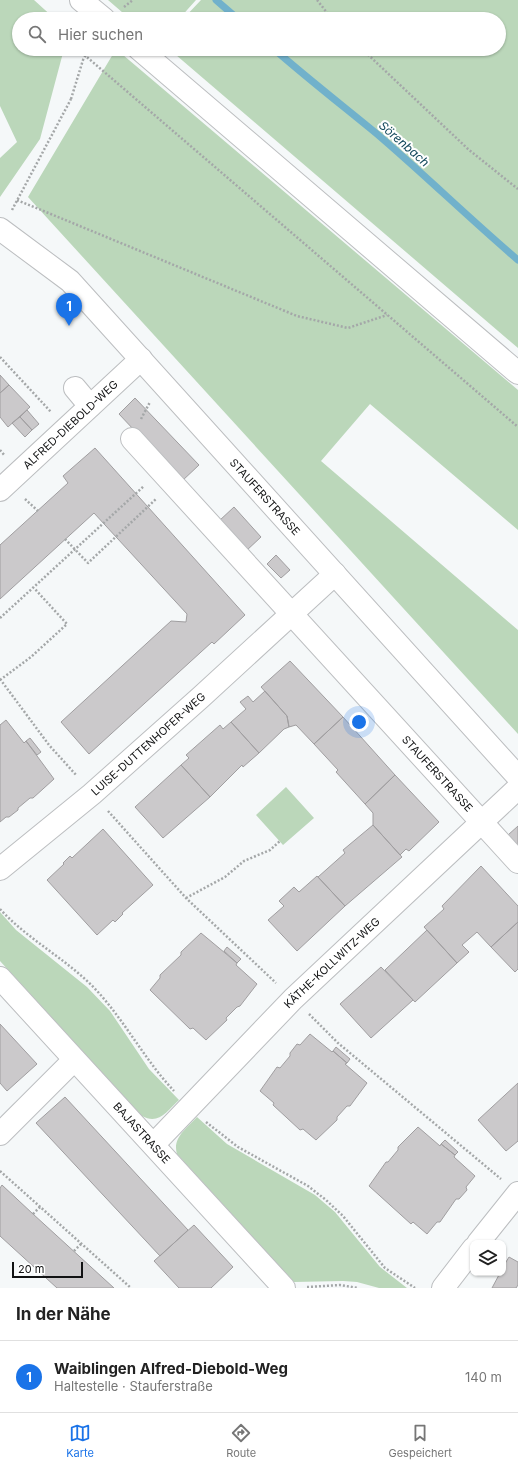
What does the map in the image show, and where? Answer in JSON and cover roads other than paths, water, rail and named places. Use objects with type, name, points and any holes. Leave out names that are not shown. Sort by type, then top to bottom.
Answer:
[{"type":"street","points":[[82,0],[96,12]]},
{"type":"street","points":[[147,56],[518,373]]},
{"type":"street","name":"STAUFERSTRASSE","points":[[0,230],[70,281],[518,777]]},
{"type":"street","name":"ALFRED-DIEBOLD-WEG","points":[[0,490],[141,359]]},
{"type":"street","points":[[75,388],[90,406]]},
{"type":"street","points":[[132,439],[292,614]]},
{"type":"street","name":"LUISE-DUTTENHOFER-WEG","points":[[0,869],[92,794],[335,574]]},
{"type":"street","name":"STAUFERSTRASSE","points":[[292,614],[518,862]]},
{"type":"street","name":"KÄTHE-KOLLWITZ-WEG","points":[[154,1144],[293,999],[518,788]]},
{"type":"street","name":"BAJASTRASSE","points":[[0,978],[74,1060],[294,1288]]},
{"type":"street","points":[[0,1134],[74,1060]]},
{"type":"street","points":[[481,1240],[513,1207]]},
{"type":"street","points":[[443,1288],[470,1253]]},
{"type":"waterway","name":"Sörenbach","points":[[216,0],[230,12]]},
{"type":"waterway","name":"Sörenbach","points":[[282,56],[413,165],[518,260]]},
{"type":"place","name":"Waiblingen Alfred-Diebold-Weg","points":[[69,326]]}]
